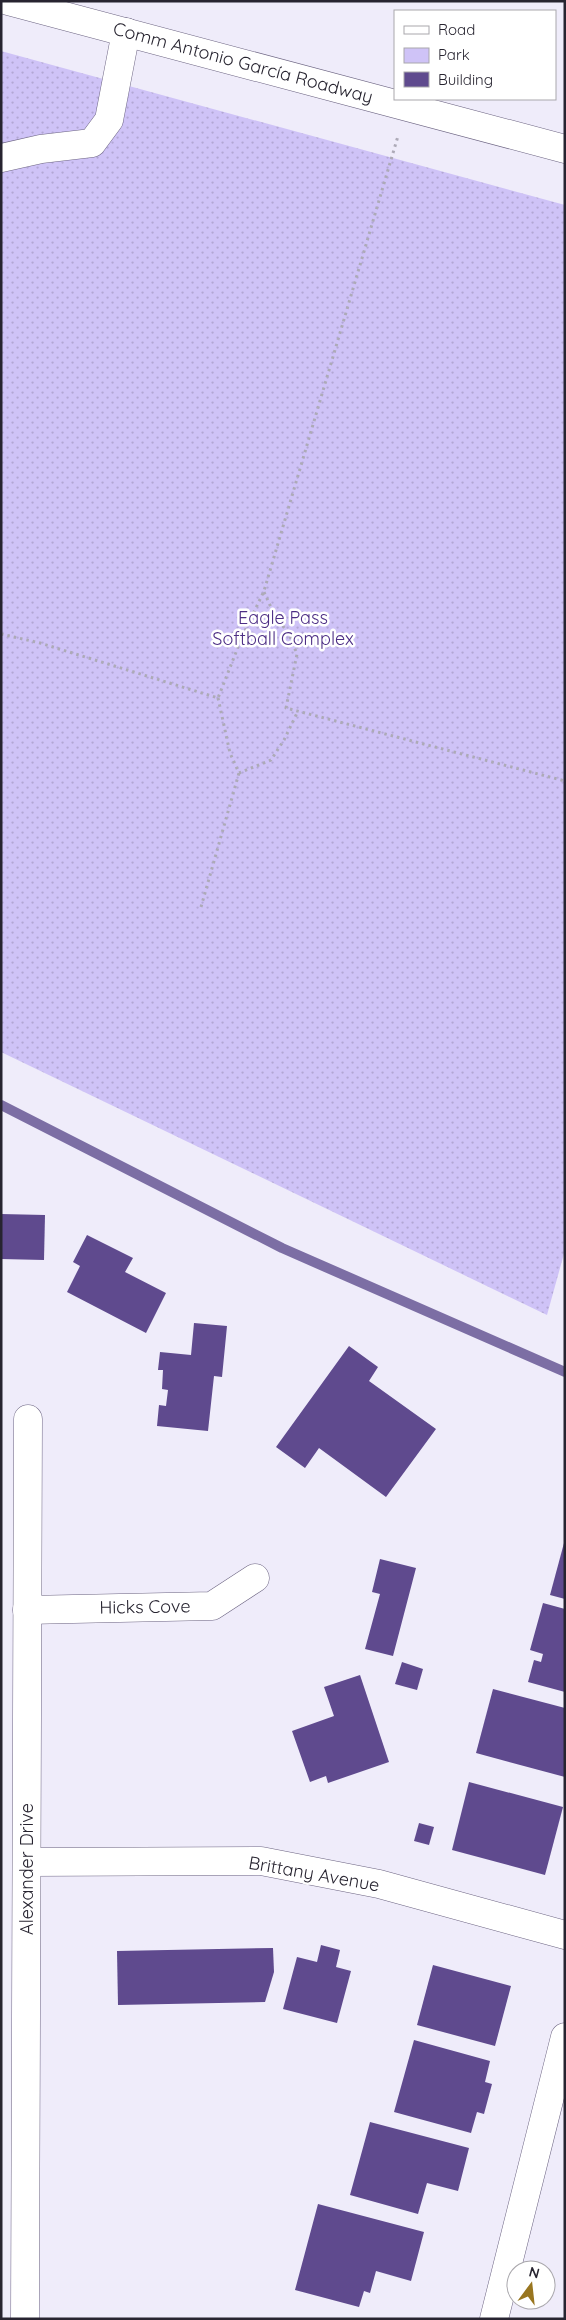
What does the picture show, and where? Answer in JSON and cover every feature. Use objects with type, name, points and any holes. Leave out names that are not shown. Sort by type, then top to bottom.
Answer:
[{"type":"street","name":"Comm Antonio García Roadway","points":[[8,1],[565,149]]},
{"type":"street","points":[[1,158],[41,149],[92,143],[109,120],[126,32]]},
{"type":"street","name":"Alexander Drive","points":[[25,2319],[28,1419]]},
{"type":"street","name":"Hicks Cove","points":[[27,1610],[212,1606],[254,1578]]},
{"type":"street","name":"Brittany Avenue","points":[[27,1862],[260,1861],[379,1884],[565,1935]]},
{"type":"street","points":[[494,2319],[565,2037]]},
{"type":"path","points":[[201,907],[238,773],[230,753],[218,698],[242,637],[264,591],[382,187],[408,107]]},
{"type":"path","points":[[264,591],[275,616],[288,634],[297,654],[286,708],[565,781]]},
{"type":"path","points":[[1,634],[40,643],[218,698]]},
{"type":"path","points":[[238,773],[271,760],[284,740],[298,711]]},
{"type":"green space","name":"Eagle Pass Softball Complex","points":[[1,51],[565,205],[565,1250],[547,1315],[1,1052]]},
{"type":"building","points":[[1,1214],[45,1215],[44,1260],[1,1259]]},
{"type":"building","points":[[87,1235],[133,1258],[125,1272],[166,1293],[146,1333],[67,1292],[80,1266],[73,1262]]},
{"type":"building","points":[[194,1323],[227,1326],[222,1377],[214,1376],[208,1431],[157,1426],[159,1405],[166,1406],[168,1390],[162,1389],[163,1370],[158,1370],[160,1352],[191,1355]]},
{"type":"building","points":[[349,1346],[378,1367],[369,1381],[436,1429],[386,1497],[319,1448],[305,1468],[276,1447]]},
{"type":"building","points":[[565,1543],[565,1599],[550,1595]]},
{"type":"building","points":[[380,1559],[416,1568],[393,1656],[365,1649],[380,1594],[372,1592]]},
{"type":"building","points":[[543,1603],[565,1609],[565,1692],[528,1682],[534,1660],[541,1662],[543,1654],[530,1650]]},
{"type":"building","points":[[402,1662],[423,1669],[417,1690],[395,1684]]},
{"type":"building","points":[[360,1675],[389,1762],[328,1783],[326,1776],[310,1782],[292,1731],[334,1716],[324,1687]]},
{"type":"building","points":[[493,1689],[565,1708],[565,1777],[476,1753]]},
{"type":"building","points":[[469,1782],[563,1807],[545,1875],[452,1850]]},
{"type":"building","points":[[419,1823],[434,1827],[429,1845],[414,1841]]},
{"type":"building","points":[[321,1945],[340,1950],[336,1967],[351,1971],[337,2023],[283,2009],[297,1957],[317,1962]]},
{"type":"building","points":[[273,1948],[274,1972],[265,2002],[118,2005],[117,1951]]},
{"type":"building","points":[[433,1965],[511,1986],[495,2046],[417,2025]]},
{"type":"building","points":[[414,2040],[490,2061],[485,2082],[492,2084],[484,2114],[477,2112],[471,2133],[394,2112]]},
{"type":"building","points":[[370,2122],[469,2148],[458,2191],[427,2183],[418,2214],[350,2195]]},
{"type":"building","points":[[318,2204],[424,2232],[411,2281],[376,2271],[370,2293],[364,2291],[359,2307],[295,2290]]},
{"type":"waterway","points":[[1,1105],[282,1248],[565,1372]]}]
